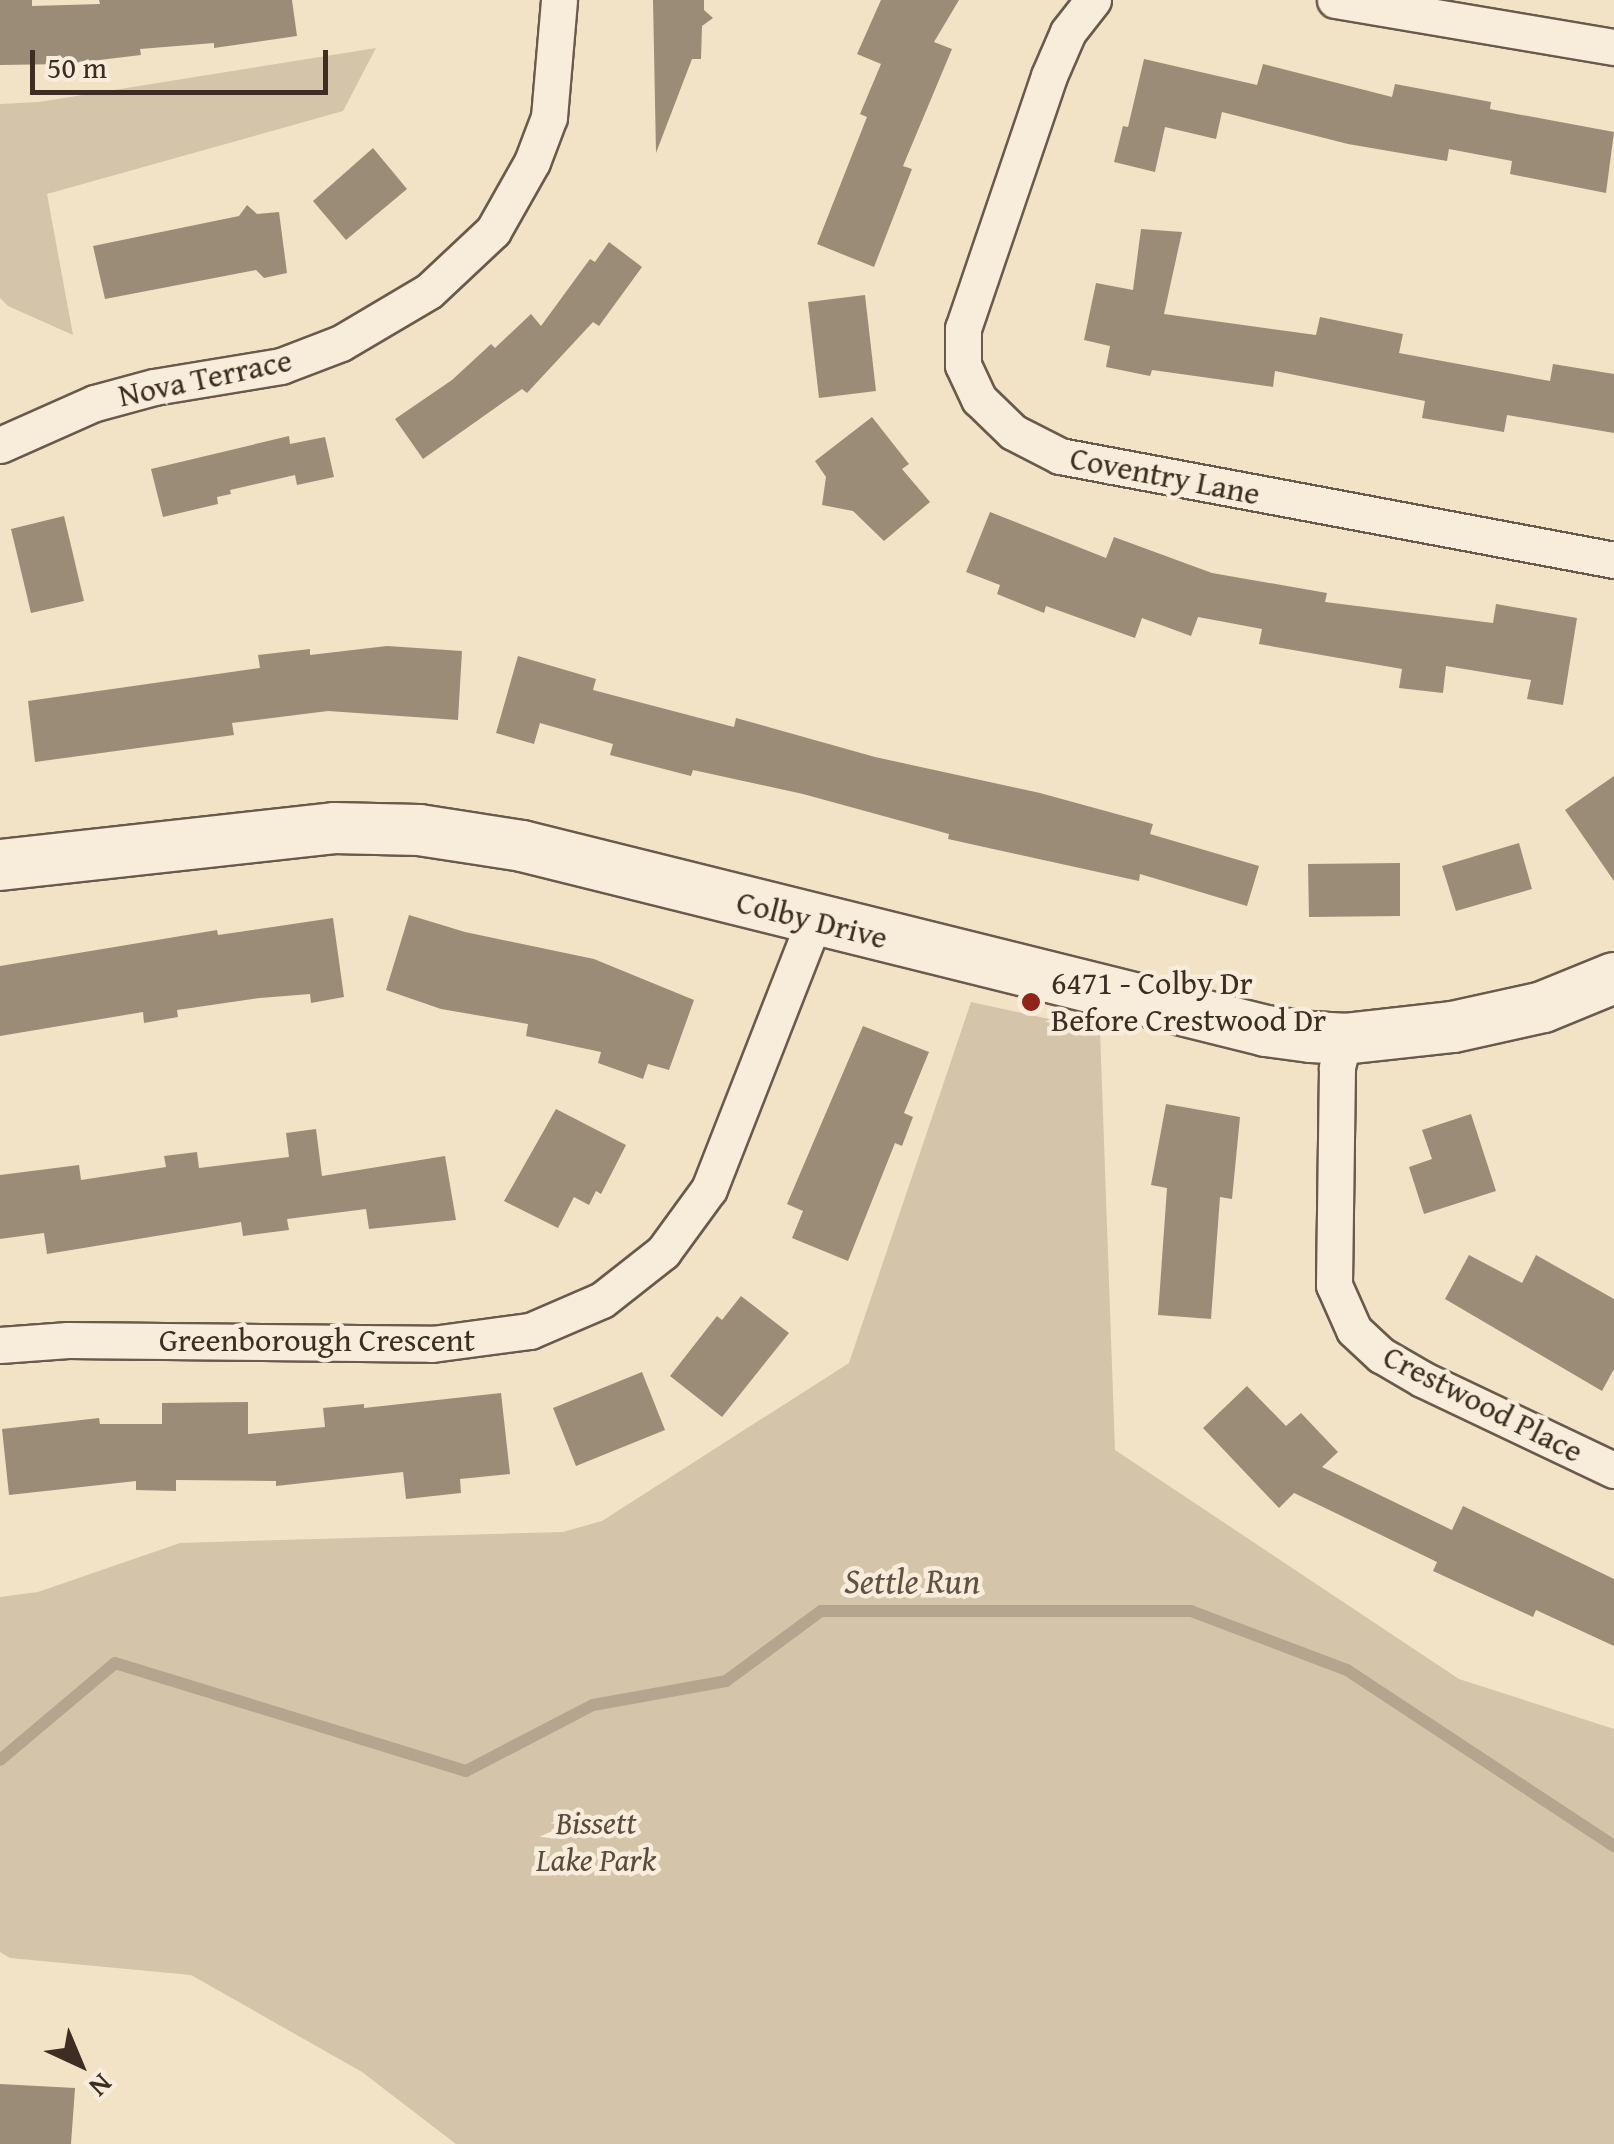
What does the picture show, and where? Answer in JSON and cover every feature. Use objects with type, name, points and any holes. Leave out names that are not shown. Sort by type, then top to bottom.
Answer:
[{"type":"street","name":"Nova Terrace","points":[[0,444],[95,403],[154,387],[281,366],[342,343],[429,291],[493,231],[532,162],[550,117],[560,0]]},
{"type":"street","name":"Coventry Lane","points":[[1093,0],[1059,51],[963,328],[963,365],[979,399],[1025,440],[1060,456],[1614,560]]},
{"type":"street","points":[[1335,0],[1614,48]]},
{"type":"street","name":"Colby Drive","points":[[0,865],[334,828],[419,830],[522,846],[1266,1031],[1344,1039],[1503,1017],[1543,1007],[1614,978]]},
{"type":"street","name":"Greenborough Crescent","points":[[0,1345],[68,1340],[432,1344],[530,1330],[602,1300],[663,1252],[710,1190],[814,921]]},
{"type":"street","name":"Crestwood Place","points":[[1344,1039],[1337,1068],[1334,1286],[1354,1330],[1381,1356],[1422,1379],[1614,1470]]},
{"type":"green space","points":[[376,48],[343,111],[47,194],[73,335],[8,306],[0,298],[0,104],[39,102]]},
{"type":"green space","name":"Bissett Lake Park","points":[[971,1002],[1100,1030],[1115,1450],[1459,1679],[1614,1729],[1614,2144],[456,2144],[362,2072],[191,1975],[10,1958],[0,1952],[0,1597],[38,1592],[180,1543],[563,1532],[602,1521],[849,1363]]},
{"type":"building","points":[[0,0],[32,0],[32,6],[100,4],[99,0],[292,0],[297,36],[214,48],[214,43],[140,49],[141,55],[66,64],[0,65]]},
{"type":"building","points":[[653,0],[704,0],[704,10],[713,18],[702,26],[701,59],[692,59],[656,153]]},
{"type":"building","points":[[881,0],[959,0],[934,42],[952,49],[903,166],[912,169],[874,267],[817,244],[867,117],[860,114],[881,64],[857,54]]},
{"type":"building","points":[[1144,59],[1257,85],[1263,64],[1392,97],[1395,84],[1491,102],[1490,109],[1614,132],[1606,193],[1510,174],[1512,161],[1449,149],[1447,161],[1348,144],[1222,112],[1216,139],[1165,127],[1155,172],[1114,162],[1123,126],[1128,127]]},
{"type":"building","points":[[373,148],[407,189],[346,240],[313,201]]},
{"type":"building","points":[[247,205],[257,214],[279,212],[287,273],[264,278],[256,270],[105,299],[93,246],[239,216]]},
{"type":"building","points":[[1141,229],[1182,232],[1164,314],[1316,335],[1320,317],[1403,334],[1399,353],[1550,381],[1553,364],[1614,374],[1614,433],[1507,415],[1504,432],[1422,418],[1425,401],[1275,371],[1273,387],[1152,370],[1150,376],[1106,367],[1110,346],[1084,340],[1096,283],[1133,290]]},
{"type":"building","points":[[609,242],[642,267],[599,326],[593,322],[527,393],[522,389],[423,459],[395,419],[452,380],[491,344],[495,348],[531,314],[541,326],[590,259],[595,262]]},
{"type":"building","points":[[865,295],[876,391],[819,398],[808,302]]},
{"type":"building","points":[[872,417],[909,464],[902,469],[930,502],[884,541],[853,511],[822,505],[826,477],[815,461]]},
{"type":"building","points":[[289,436],[290,444],[325,437],[334,477],[297,485],[295,475],[230,490],[231,494],[217,497],[218,504],[163,517],[151,469]]},
{"type":"building","points":[[990,512],[1106,558],[1114,537],[1212,573],[1327,593],[1325,602],[1493,623],[1496,604],[1577,618],[1563,705],[1527,699],[1531,680],[1446,666],[1443,693],[1399,688],[1402,669],[1259,644],[1262,629],[1198,617],[1191,636],[1142,618],[1135,638],[1046,606],[1044,613],[997,594],[1000,585],[966,572]]},
{"type":"building","points":[[64,516],[84,601],[31,613],[11,529]]},
{"type":"building","points":[[387,646],[462,651],[458,720],[328,711],[232,723],[234,735],[35,762],[28,701],[260,668],[258,655],[310,649],[310,655]]},
{"type":"building","points":[[518,656],[596,679],[593,690],[734,727],[736,718],[875,757],[1040,793],[1153,824],[1150,834],[1259,866],[1247,906],[1140,874],[1139,881],[948,839],[949,834],[803,794],[693,770],[691,776],[610,755],[613,744],[540,723],[534,744],[496,733]]},
{"type":"building","points":[[1614,776],[1614,881],[1565,810]]},
{"type":"building","points":[[1519,843],[1532,889],[1456,911],[1442,866]]},
{"type":"building","points":[[1400,863],[1400,916],[1309,917],[1308,864]]},
{"type":"building","points":[[409,915],[465,932],[594,959],[694,1000],[669,1070],[648,1064],[643,1079],[598,1063],[601,1052],[526,1036],[528,1024],[441,1009],[386,990]]},
{"type":"building","points":[[333,918],[344,997],[311,1003],[310,994],[260,998],[177,1010],[178,1017],[144,1023],[143,1012],[0,1036],[0,966],[217,930],[218,935]]},
{"type":"building","points":[[863,1026],[929,1052],[904,1113],[913,1117],[902,1146],[895,1143],[848,1261],[792,1238],[803,1211],[787,1204]]},
{"type":"building","points":[[1166,1104],[1240,1117],[1232,1199],[1220,1197],[1211,1319],[1158,1315],[1167,1188],[1151,1185]]},
{"type":"building","points":[[556,1109],[626,1145],[601,1194],[596,1191],[589,1205],[574,1197],[558,1228],[504,1201]]},
{"type":"building","points":[[1471,1114],[1496,1191],[1424,1214],[1409,1167],[1432,1159],[1422,1130]]},
{"type":"building","points":[[316,1129],[322,1176],[445,1156],[456,1220],[369,1229],[366,1209],[287,1219],[289,1230],[243,1236],[241,1222],[47,1254],[44,1233],[0,1239],[0,1175],[79,1165],[81,1180],[166,1167],[164,1156],[197,1152],[199,1168],[289,1157],[286,1133]]},
{"type":"building","points":[[1469,1255],[1522,1283],[1536,1255],[1614,1299],[1614,1369],[1602,1391],[1445,1299]]},
{"type":"building","points":[[741,1296],[789,1333],[722,1417],[670,1376],[717,1316],[722,1320]]},
{"type":"building","points":[[642,1372],[665,1430],[576,1466],[553,1408]]},
{"type":"building","points":[[1247,1386],[1286,1426],[1301,1413],[1338,1452],[1322,1467],[1452,1530],[1463,1506],[1614,1579],[1614,1646],[1536,1610],[1533,1617],[1433,1571],[1437,1562],[1294,1493],[1279,1508],[1203,1428]]},
{"type":"building","points":[[501,1393],[510,1474],[460,1479],[461,1493],[406,1499],[403,1472],[276,1486],[276,1481],[176,1480],[176,1491],[136,1490],[136,1481],[9,1495],[2,1429],[99,1418],[100,1424],[162,1424],[162,1403],[248,1402],[248,1434],[325,1427],[323,1408],[364,1404],[364,1408]]},
{"type":"building","points":[[0,2084],[75,2088],[71,2144],[0,2144]]},
{"type":"waterway","name":"Settle Run","points":[[0,1760],[115,1663],[466,1771],[593,1705],[726,1681],[821,1611],[1191,1611],[1347,1670],[1614,1846]]},
{"type":"place","name":"6471 - Colby Dr Before Crestwood Dr","points":[[1031,1002]]}]
